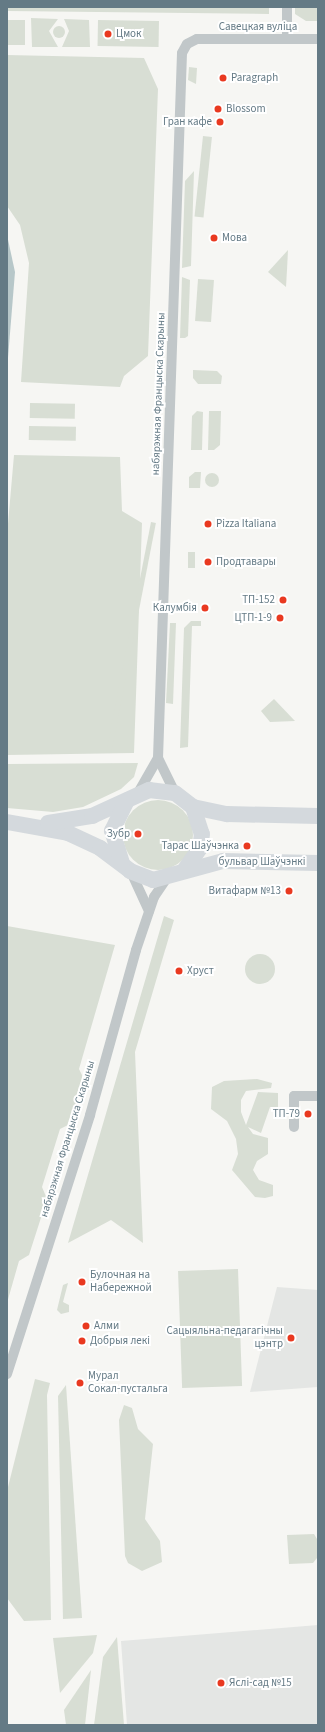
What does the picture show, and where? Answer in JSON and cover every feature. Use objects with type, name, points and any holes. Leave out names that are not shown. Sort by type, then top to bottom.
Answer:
[{"type":"main road","name":"бульвар Шаўчэнкі","points":[[12,823],[67,822],[132,798],[162,790],[175,793]]},
{"type":"main road","points":[[175,793],[193,807],[200,820],[200,848],[184,871]]},
{"type":"main road","points":[[126,867],[112,831],[132,798]]},
{"type":"main road","points":[[193,807],[227,814],[318,816]]},
{"type":"main road","name":"бульвар Шаўчэнкі","points":[[12,823],[68,832],[126,867],[153,880],[167,878],[184,871],[223,861],[318,863]]},
{"type":"street","points":[[287,7],[287,38]]},
{"type":"street","name":"Савецкая вуліца","points":[[197,40],[287,38],[318,39]]},
{"type":"street","name":"набярэжная Францыска Скарыны","points":[[175,793],[158,758],[181,58],[187,44],[197,40]]},
{"type":"street","name":"набярэжная Францыска Скарыны","points":[[132,798],[158,758]]},
{"type":"street","points":[[126,867],[149,912]]},
{"type":"street","name":"набярэжная Францыска Скарыны","points":[[7,1374],[90,1115],[149,912],[167,878]]},
{"type":"street","points":[[294,1127],[294,1096],[318,1096]]},
{"type":"shaded area","points":[[7,7],[269,7],[269,14],[7,11]]},
{"type":"shaded area","points":[[295,7],[318,7],[318,21],[306,21],[295,14]]},
{"type":"shaded area","points":[[31,18],[58,19],[49,31],[58,47],[32,47]]},
{"type":"shaded area","points":[[64,19],[89,20],[90,47],[62,47],[69,31]]},
{"type":"shaded area","points":[[7,20],[25,20],[25,45],[7,45]]},
{"type":"shaded area","points":[[98,20],[159,21],[159,47],[98,46]]},
{"type":"shaded area","points":[[57,26],[61,26],[65,32],[61,38],[57,38],[53,34],[53,30]]},
{"type":"shaded area","points":[[7,55],[144,58],[158,89],[148,356],[124,376],[120,387],[21,382],[29,263],[20,225],[7,206]]},
{"type":"shaded area","points":[[189,67],[197,68],[196,84],[188,80]]},
{"type":"shaded area","points":[[203,136],[212,137],[203,217],[195,217]]},
{"type":"shaded area","points":[[194,171],[191,266],[182,268],[185,181]]},
{"type":"shaded area","points":[[7,235],[15,272],[7,370]]},
{"type":"shaded area","points":[[288,250],[287,270],[286,287],[268,272]]},
{"type":"shaded area","points":[[182,277],[190,280],[188,336],[185,338],[180,338]]},
{"type":"shaded area","points":[[198,279],[214,280],[211,322],[195,321]]},
{"type":"shaded area","points":[[193,370],[217,371],[222,376],[221,384],[198,384],[193,378]]},
{"type":"shaded area","points":[[30,403],[75,404],[75,419],[30,418]]},
{"type":"shaded area","points":[[197,411],[203,412],[202,450],[191,450],[192,416]]},
{"type":"shaded area","points":[[209,411],[221,411],[220,445],[214,450],[208,450]]},
{"type":"shaded area","points":[[29,426],[76,427],[76,441],[29,440]]},
{"type":"shaded area","points":[[14,455],[120,457],[122,511],[142,523],[134,753],[7,755],[7,535]]},
{"type":"shaded area","points":[[195,472],[201,472],[200,488],[189,488],[189,477]]},
{"type":"shaded area","points":[[209,473],[215,473],[219,477],[219,483],[215,487],[209,487],[205,483],[205,477]]},
{"type":"shaded area","points":[[151,522],[156,523],[111,753],[106,752]]},
{"type":"shaded area","points":[[188,552],[195,552],[195,568],[188,568]]},
{"type":"shaded area","points":[[191,621],[201,621],[201,626],[192,626],[188,747],[180,748],[184,628]]},
{"type":"shaded area","points":[[170,623],[176,623],[173,704],[166,703]]},
{"type":"shaded area","points":[[274,699],[295,721],[270,722],[261,711]]},
{"type":"shaded area","points":[[138,763],[134,777],[121,789],[83,807],[53,812],[7,808],[7,764]]},
{"type":"shaded area","points":[[151,800],[165,800],[178,806],[187,815],[193,828],[191,848],[183,860],[165,870],[151,870],[138,864],[129,855],[123,842],[123,828],[129,815],[138,806]]},
{"type":"shaded area","points":[[164,916],[174,920],[135,1052],[143,1243],[111,1220],[68,1243]]},
{"type":"shaded area","points":[[7,926],[115,945],[79,1069],[84,1079],[70,1124],[60,1129],[42,1187],[47,1199],[29,1255],[19,1261],[7,1303]]},
{"type":"shaded area","points":[[260,954],[271,958],[275,969],[271,980],[260,984],[249,980],[245,969],[249,958]]},
{"type":"shaded area","points":[[257,1079],[272,1083],[271,1088],[246,1091],[241,1100],[241,1112],[246,1125],[258,1092],[278,1093],[278,1107],[270,1107],[261,1133],[248,1127],[253,1134],[268,1138],[268,1154],[257,1161],[253,1170],[259,1180],[273,1185],[273,1196],[265,1198],[255,1197],[232,1170],[238,1154],[236,1139],[227,1121],[211,1109],[212,1087],[224,1081]]},
{"type":"shaded area","points":[[238,1269],[242,1386],[182,1388],[178,1271]]},
{"type":"shaded area","points":[[68,1283],[63,1302],[69,1305],[69,1312],[61,1314],[57,1310],[63,1285]]},
{"type":"shaded area","name":"Сацыяльна-педагагічны цэнтр","points":[[277,1287],[318,1290],[318,1387],[250,1392]]},
{"type":"shaded area","points":[[35,1379],[50,1383],[47,1395],[51,1620],[24,1621],[7,1598],[7,1491]]},
{"type":"shaded area","points":[[66,1385],[82,1618],[63,1619],[58,1396]]},
{"type":"shaded area","points":[[124,1405],[132,1408],[138,1429],[153,1444],[145,1519],[160,1541],[162,1562],[142,1571],[128,1563],[125,1556],[119,1420]]},
{"type":"shaded area","points":[[314,1534],[317,1539],[317,1558],[313,1563],[289,1564],[287,1535]]},
{"type":"shaded area","name":"Яслі-сад №15","points":[[318,1625],[318,1725],[127,1725],[121,1641]]},
{"type":"shaded area","points":[[97,1635],[93,1653],[60,1693],[53,1638]]},
{"type":"shaded area","points":[[117,1637],[124,1725],[94,1725],[103,1657]]},
{"type":"shaded area","points":[[91,1670],[85,1725],[66,1725],[64,1710]]},
{"type":"place","name":"Цмок","points":[[108,34]]},
{"type":"place","name":"Paragraph","points":[[223,78]]},
{"type":"place","name":"Blossom","points":[[218,109]]},
{"type":"place","name":"Гран кафе","points":[[220,122]]},
{"type":"place","name":"Мова","points":[[214,238]]},
{"type":"place","name":"Pizza Italiana","points":[[208,524]]},
{"type":"place","name":"Продтавары","points":[[208,562]]},
{"type":"place","name":"ТП-152","points":[[283,600]]},
{"type":"place","name":"Калумбія","points":[[205,608]]},
{"type":"place","name":"ЦТП-1-9","points":[[280,618]]},
{"type":"place","name":"Зубр","points":[[138,834]]},
{"type":"place","name":"Тарас Шаўчэнка","points":[[247,846]]},
{"type":"place","name":"Витафарм №13","points":[[289,891]]},
{"type":"place","name":"Хруст","points":[[179,971]]},
{"type":"place","name":"ТП-79","points":[[308,1114]]},
{"type":"place","name":"Булочная на Набережной","points":[[82,1282]]},
{"type":"place","name":"Алми","points":[[86,1326]]},
{"type":"place","name":"Сацыяльна-педагагічны цэнтр","points":[[291,1338]]},
{"type":"place","name":"Добрыя лекі","points":[[82,1341]]},
{"type":"place","name":"Мурал Сокал-пустальга","points":[[80,1383]]},
{"type":"place","name":"Яслі-сад №15","points":[[221,1683]]}]
